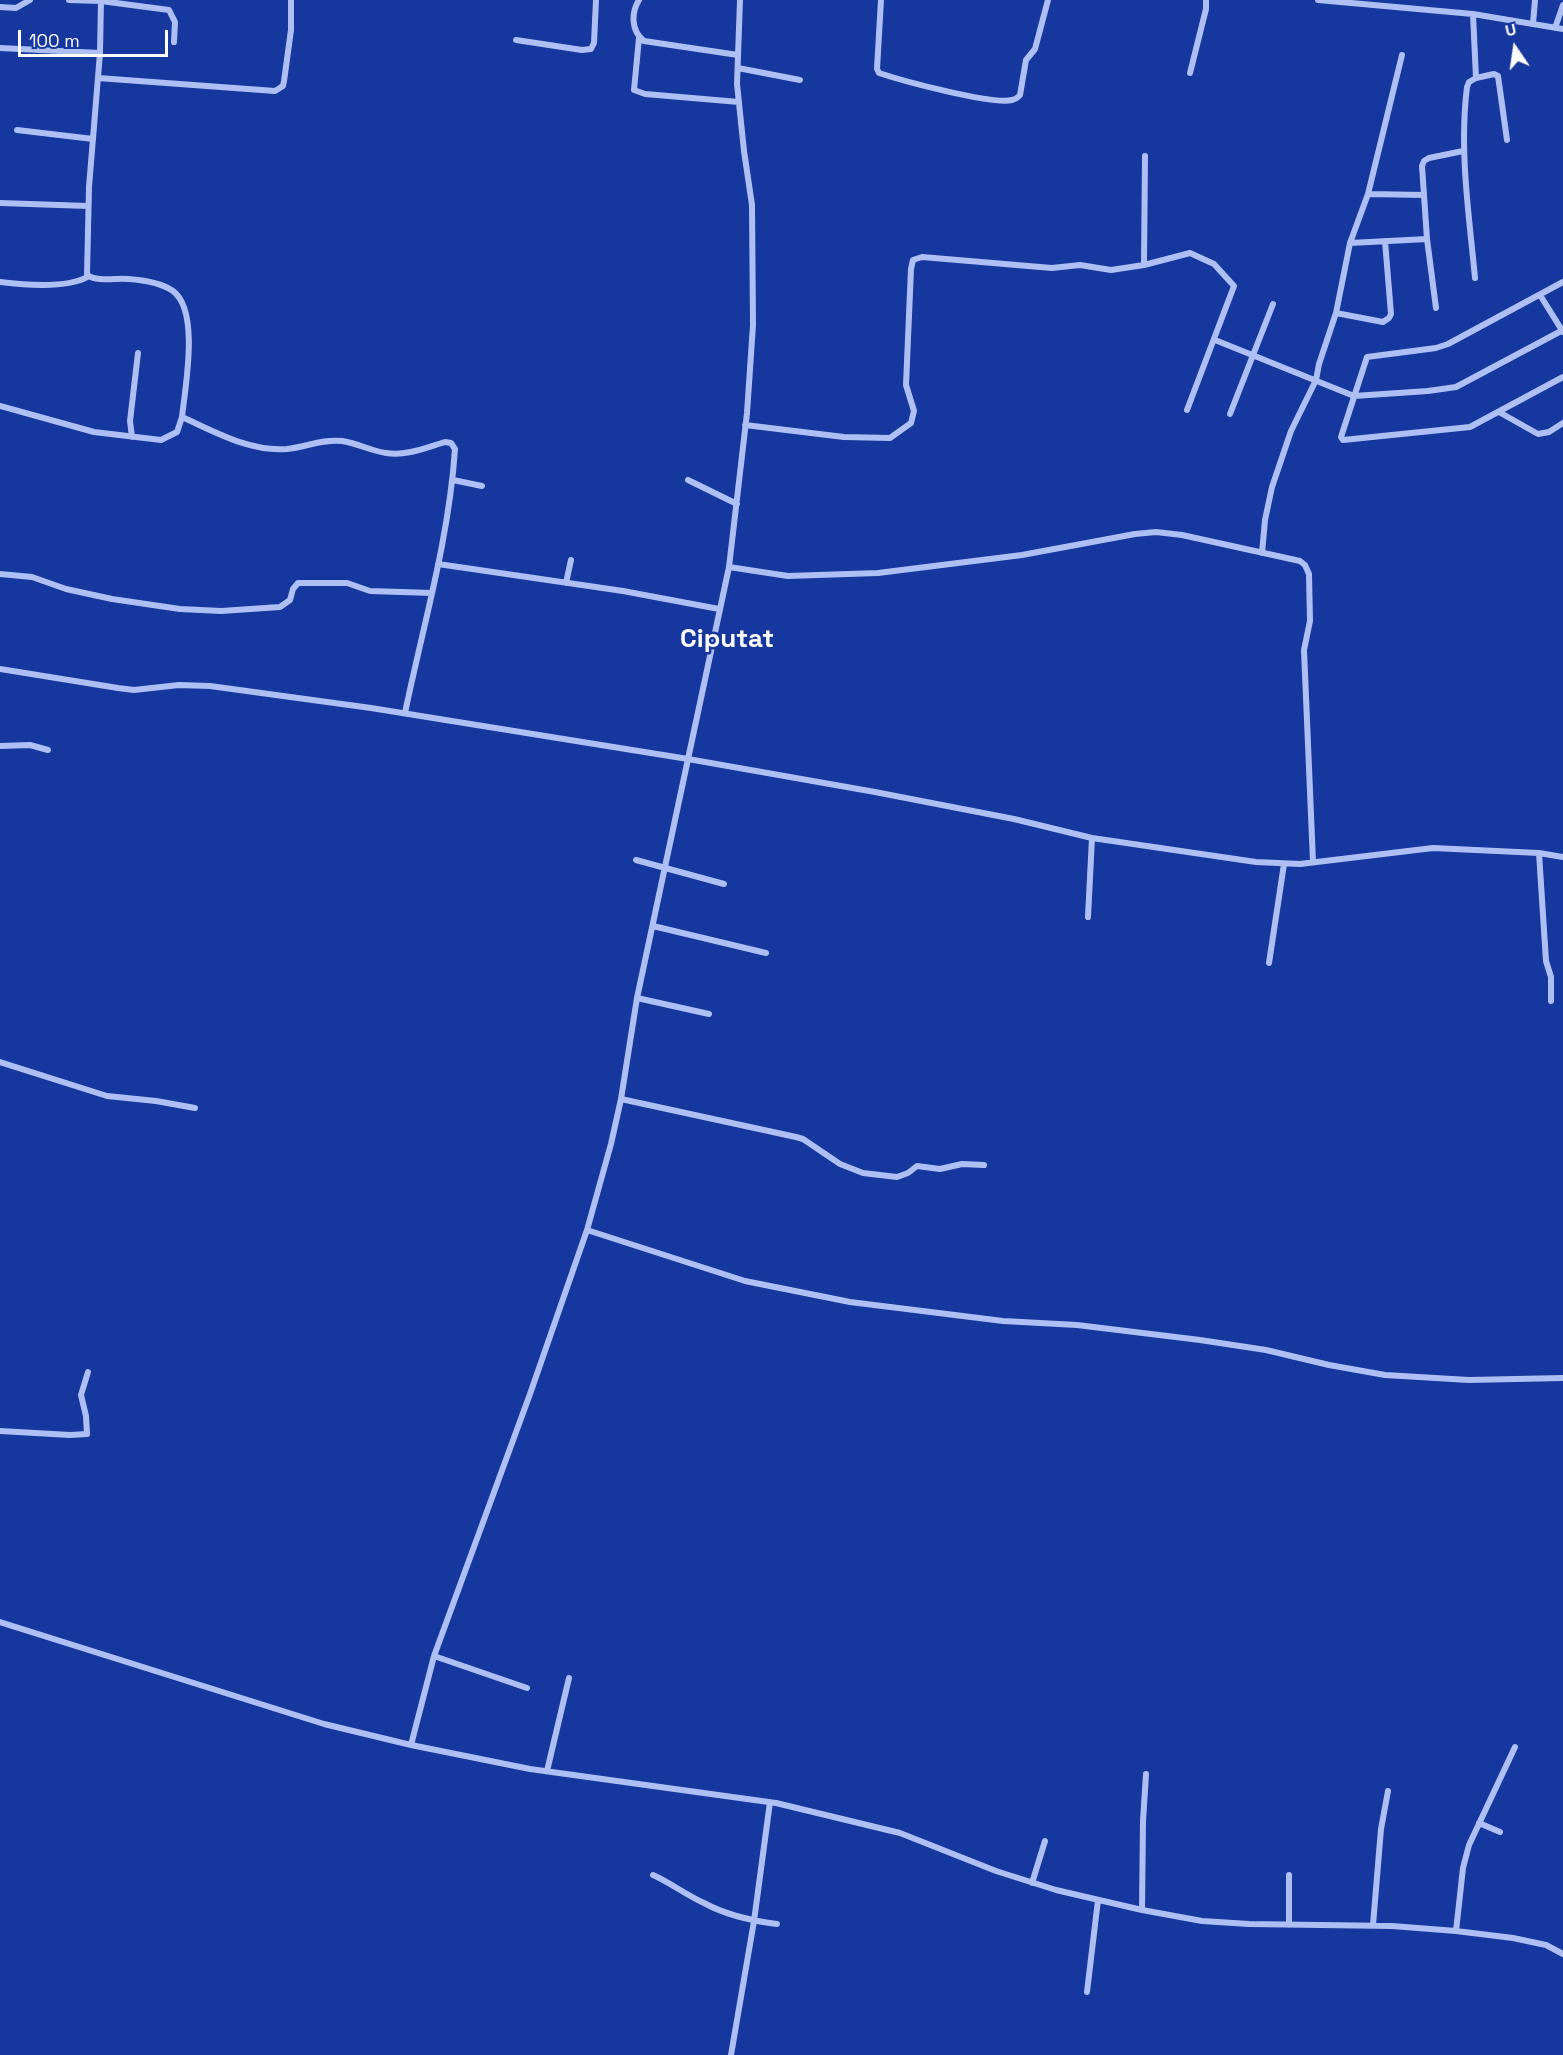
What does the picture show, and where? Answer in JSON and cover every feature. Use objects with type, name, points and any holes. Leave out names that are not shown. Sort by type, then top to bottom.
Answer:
[{"type":"street","points":[[0,7],[16,8],[30,0]]},
{"type":"street","points":[[69,0],[101,0],[169,10],[175,22],[174,42]]},
{"type":"street","points":[[88,276],[86,260],[88,206],[100,53],[101,0]]},
{"type":"street","points":[[98,78],[275,91],[283,86],[285,81],[291,30],[291,0]]},
{"type":"street","points":[[516,40],[582,50],[591,49],[594,43],[596,0]]},
{"type":"street","points":[[639,0],[633,24],[639,38],[634,90],[645,94],[739,102]]},
{"type":"street","points":[[411,1745],[434,1656],[587,1230],[621,1099],[637,998],[729,567],[747,413],[753,325],[752,205],[739,102],[740,0]]},
{"type":"street","points":[[881,0],[877,69],[879,73],[950,91],[1004,100],[1015,99],[1020,95],[1026,60],[1035,49],[1048,0]]},
{"type":"street","points":[[1190,73],[1206,9],[1206,0]]},
{"type":"street","points":[[1318,0],[1473,14],[1563,29]]},
{"type":"street","points":[[1533,24],[1535,0]]},
{"type":"street","points":[[1555,28],[1563,5]]},
{"type":"street","points":[[1473,14],[1476,78]]},
{"type":"street","points":[[639,38],[656,44],[703,48],[738,55]]},
{"type":"street","points":[[0,48],[100,53]]},
{"type":"street","points":[[1262,553],[1265,520],[1272,488],[1292,431],[1316,380],[1336,313],[1350,243],[1368,194],[1402,55]]},
{"type":"street","points":[[738,68],[800,80]]},
{"type":"street","points":[[1475,278],[1463,151],[1463,121],[1469,82],[1494,74],[1498,76],[1507,140]]},
{"type":"street","points":[[17,130],[93,139]]},
{"type":"street","points":[[1436,308],[1427,239],[1422,166],[1424,161],[1463,151]]},
{"type":"street","points":[[1144,265],[1145,156]]},
{"type":"street","points":[[1368,194],[1424,195]]},
{"type":"street","points":[[0,203],[88,206]]},
{"type":"street","points":[[1350,243],[1427,239]]},
{"type":"street","points":[[1336,313],[1383,322],[1389,318],[1391,314],[1385,241]]},
{"type":"street","points":[[745,425],[844,437],[891,438],[911,423],[914,411],[906,385],[910,269],[913,260],[922,257],[1052,268],[1080,265],[1111,270],[1144,265],[1190,253],[1214,264],[1234,286],[1187,410]]},
{"type":"street","points":[[0,282],[51,284],[78,281],[88,276],[95,279],[148,281],[172,290],[178,297],[184,307],[188,333],[182,417],[179,430],[164,439],[78,429],[0,406]]},
{"type":"street","points":[[1563,282],[1443,346],[1369,356],[1341,435],[1343,440],[1470,427],[1563,377]]},
{"type":"street","points":[[1215,340],[1354,396],[1428,391],[1455,387],[1563,331],[1540,295]]},
{"type":"street","points":[[1230,414],[1273,304]]},
{"type":"street","points":[[132,437],[130,421],[138,353]]},
{"type":"street","points":[[1500,412],[1538,434],[1548,432],[1563,423]]},
{"type":"street","points":[[182,417],[231,439],[260,448],[287,449],[325,441],[344,441],[386,453],[409,453],[445,442],[451,443],[456,449],[453,480],[438,564],[405,713]]},
{"type":"street","points":[[453,480],[482,486]]},
{"type":"street","points":[[688,480],[737,504]]},
{"type":"street","points":[[729,567],[788,576],[878,573],[1013,556],[1156,532],[1182,535],[1300,561],[1305,565],[1309,574],[1310,621],[1304,650],[1313,862]]},
{"type":"street","points":[[566,583],[572,560]]},
{"type":"street","points":[[438,564],[719,609]]},
{"type":"street","points":[[0,574],[33,578],[66,589],[112,598],[201,610],[280,607],[290,600],[293,589],[298,583],[347,583],[370,591],[432,593]]},
{"type":"street","points":[[0,669],[134,690],[210,686],[405,713],[688,759],[949,806],[1092,838],[1232,860],[1284,864],[1433,848],[1539,853],[1563,857]]},
{"type":"street","points":[[0,746],[30,745],[48,750]]},
{"type":"street","points":[[1088,918],[1092,838]]},
{"type":"street","points":[[1539,853],[1546,961],[1551,977],[1551,1001]]},
{"type":"street","points":[[636,860],[724,884]]},
{"type":"street","points":[[1269,963],[1284,864]]},
{"type":"street","points":[[652,926],[766,953]]},
{"type":"street","points":[[637,998],[709,1014]]},
{"type":"street","points":[[0,1062],[107,1096],[195,1108]]},
{"type":"street","points":[[621,1099],[803,1139],[840,1164],[870,1175],[897,1177],[917,1166],[940,1169],[962,1164],[984,1165]]},
{"type":"street","points":[[587,1230],[746,1281],[850,1302],[1003,1321],[1077,1325],[1200,1340],[1266,1350],[1385,1375],[1469,1380],[1563,1378]]},
{"type":"street","points":[[0,1431],[87,1434],[87,1416],[81,1395],[88,1372]]},
{"type":"street","points":[[0,1622],[324,1724],[411,1745],[547,1771],[770,1802],[900,1833],[996,1872],[1142,1910],[1202,1921],[1456,1931],[1513,1938],[1546,1946],[1563,1954]]},
{"type":"street","points":[[434,1656],[526,1688]]},
{"type":"street","points":[[547,1771],[569,1678]]},
{"type":"street","points":[[1456,1931],[1463,1868],[1469,1845],[1515,1747]]},
{"type":"street","points":[[1142,1910],[1146,1774]]},
{"type":"street","points":[[1373,1926],[1378,1850],[1389,1791]]},
{"type":"street","points":[[730,2055],[754,1921],[770,1802]]},
{"type":"street","points":[[1479,1823],[1500,1832]]},
{"type":"street","points":[[1032,1883],[1045,1840]]},
{"type":"street","points":[[653,1875],[666,1880],[704,1904],[754,1921],[777,1924]]},
{"type":"street","points":[[1289,1875],[1289,1924]]},
{"type":"street","points":[[1087,1992],[1098,1900]]},
{"type":"district","name":"Ciputat","points":[[727,640]]}]
